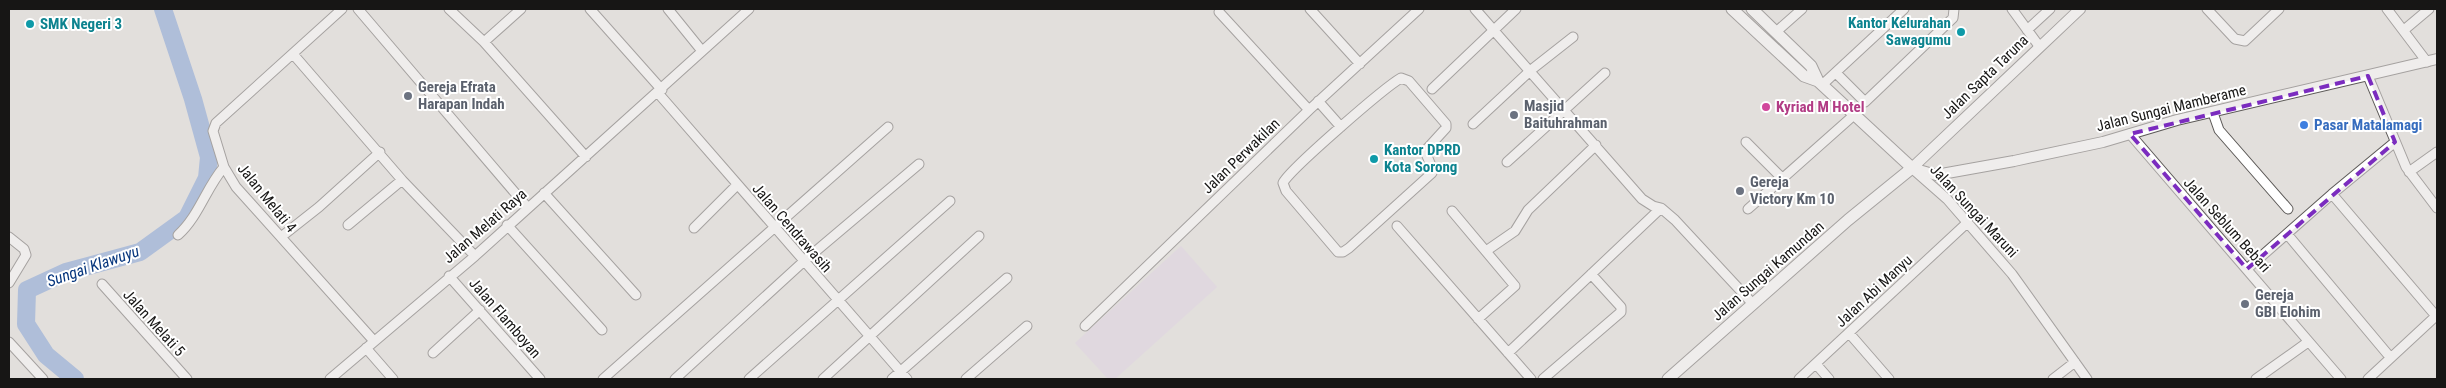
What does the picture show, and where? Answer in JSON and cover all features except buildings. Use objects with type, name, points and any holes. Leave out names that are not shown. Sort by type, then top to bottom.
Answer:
[{"type":"main road","name":"Jalan Sungai Maruni","points":[[1732,9],[1804,76],[1820,83]]},
{"type":"main road","name":"Jalan Sungai Maruni","points":[[1752,9],[1811,66],[1820,83],[1912,168]]},
{"type":"main road","name":"Jalan Sungai Kamundan","points":[[1668,379],[1848,220],[1912,168]]},
{"type":"street","name":"Jalan Melati 4","points":[[342,9],[214,125],[213,134],[224,167],[236,187],[374,341]]},
{"type":"street","points":[[358,9],[528,208]]},
{"type":"street","points":[[451,9],[484,42],[586,157]]},
{"type":"street","points":[[484,42],[521,9]]},
{"type":"street","name":"Jalan Cendrawasih","points":[[590,9],[736,186],[907,379]]},
{"type":"street","points":[[668,9],[702,51]]},
{"type":"street","name":"Jalan Melati Raya","points":[[332,379],[449,276],[475,256],[544,192],[660,92],[749,9]]},
{"type":"street","points":[[1310,9],[1360,64]]},
{"type":"street","name":"Jalan Perwakilan","points":[[1085,326],[1318,101],[1419,9]]},
{"type":"street","points":[[1475,9],[1495,29],[1642,199],[1653,206],[1661,208],[1675,220],[1753,304]]},
{"type":"street","points":[[1432,89],[1516,9]]},
{"type":"street","points":[[1776,32],[1802,9]]},
{"type":"street","points":[[1820,83],[1836,73],[1904,9]]},
{"type":"street","points":[[1836,73],[1865,102],[1953,18],[1954,9]]},
{"type":"street","points":[[2012,9],[2039,46]]},
{"type":"street","points":[[2027,30],[2050,9]]},
{"type":"street","name":"Jalan Sapta Taruna","points":[[1912,168],[2080,9]]},
{"type":"street","points":[[2208,9],[2235,38],[2246,41],[2279,9]]},
{"type":"street","points":[[2387,9],[2432,60]]},
{"type":"street","points":[[2404,30],[2429,9]]},
{"type":"street","points":[[1219,12],[1309,110]]},
{"type":"street","points":[[1473,124],[1531,70],[1573,37]]},
{"type":"street","points":[[294,54],[380,152],[402,180],[475,256]]},
{"type":"street","name":"Jalan Sungai Mamberame","points":[[1912,168],[1927,174],[1944,174],[2103,142],[2212,113],[2432,60]]},
{"type":"street","points":[[1507,162],[1563,109],[1605,73]]},
{"type":"street","points":[[2368,76],[2409,172],[2437,208]]},
{"type":"street","points":[[1400,78],[1409,81],[1447,125],[1426,150],[1426,156],[1432,168],[1431,174],[1349,248],[1341,252],[1331,246],[1286,191],[1283,184],[1290,174],[1341,128],[1400,78]]},
{"type":"street","points":[[1318,101],[1341,128]]},
{"type":"street","points":[[2212,113],[2219,130],[2288,209]]},
{"type":"street","points":[[1748,209],[1854,115]]},
{"type":"street","points":[[603,379],[888,127]]},
{"type":"street","name":"Jalan Seblum Bebari","points":[[2130,134],[2341,379]]},
{"type":"street","points":[[1746,142],[1782,178]]},
{"type":"street","points":[[2247,269],[2332,194],[2395,142]]},
{"type":"street","points":[[1486,250],[1515,231],[1528,210],[1596,145]]},
{"type":"street","points":[[281,237],[380,152]]},
{"type":"street","points":[[2409,172],[2437,152]]},
{"type":"street","points":[[675,379],[802,262],[919,164]]},
{"type":"street","points":[[178,235],[190,224],[224,167]]},
{"type":"street","name":"Jalan Sungai Maruni","points":[[1912,168],[1928,180],[1968,222],[2025,290],[2087,379]]},
{"type":"street","points":[[348,225],[402,180]]},
{"type":"street","points":[[694,228],[736,186]]},
{"type":"street","points":[[544,192],[636,294]]},
{"type":"street","points":[[2332,194],[2437,315],[2368,379]]},
{"type":"street","points":[[749,379],[950,201]]},
{"type":"street","points":[[1508,353],[1661,208]]},
{"type":"street","points":[[1452,211],[1515,287],[1478,319]]},
{"type":"street","name":"Jalan Abi Manyu","points":[[1799,379],[1968,222]]},
{"type":"street","points":[[507,225],[602,330]]},
{"type":"street","points":[[1397,226],[1532,379]]},
{"type":"street","points":[[2287,234],[2390,357]]},
{"type":"street","points":[[823,379],[979,236]]},
{"type":"street","points":[[9,237],[24,249],[26,255],[9,283]]},
{"type":"street","points":[[1543,379],[1621,312],[1621,307],[1591,274]]},
{"type":"street","name":"Jalan Flamboyan","points":[[449,276],[480,310],[536,378]]},
{"type":"street","points":[[892,379],[1007,278]]},
{"type":"street","name":"Jalan Melati 5","points":[[102,284],[187,379]]},
{"type":"street","points":[[433,353],[480,310]]},
{"type":"street","points":[[966,379],[1027,326]]},
{"type":"street","points":[[1849,333],[1889,379]]},
{"type":"street","points":[[9,342],[43,379]]},
{"type":"street","points":[[2256,379],[2308,342]]},
{"type":"street","points":[[366,348],[393,379]]},
{"type":"street","points":[[2052,379],[2075,362]]},
{"type":"street","points":[[1816,364],[1829,379]]},
{"type":"highlighted area","points":[[2368,76],[2395,142],[2247,269],[2130,134]]},
{"type":"shaded area","points":[[1181,246],[1217,287],[1115,379],[1108,379],[1075,343]]},
{"type":"waterway","name":"Sungai Klawuyu","points":[[75,379],[46,355],[26,324],[27,290],[66,272],[140,252],[187,218],[207,178],[209,157],[193,99],[163,9]]},
{"type":"place","name":"SMK Negeri 3","points":[[30,24]]},
{"type":"place","name":"Kantor Kelurahan Sawagumu","points":[[1961,32]]},
{"type":"place","name":"Gereja Efrata Harapan Indah","points":[[408,96]]},
{"type":"place","name":"Kyriad M Hotel","points":[[1766,107]]},
{"type":"place","name":"Masjid Baituhrahman","points":[[1514,115]]},
{"type":"place","name":"Pasar Matalamagi","points":[[2304,125]]},
{"type":"place","name":"Kantor DPRD Kota Sorong","points":[[1374,159]]},
{"type":"place","name":"Gereja Victory Km 10","points":[[1740,191]]},
{"type":"place","name":"Gereja GBI Elohim","points":[[2245,304]]}]
